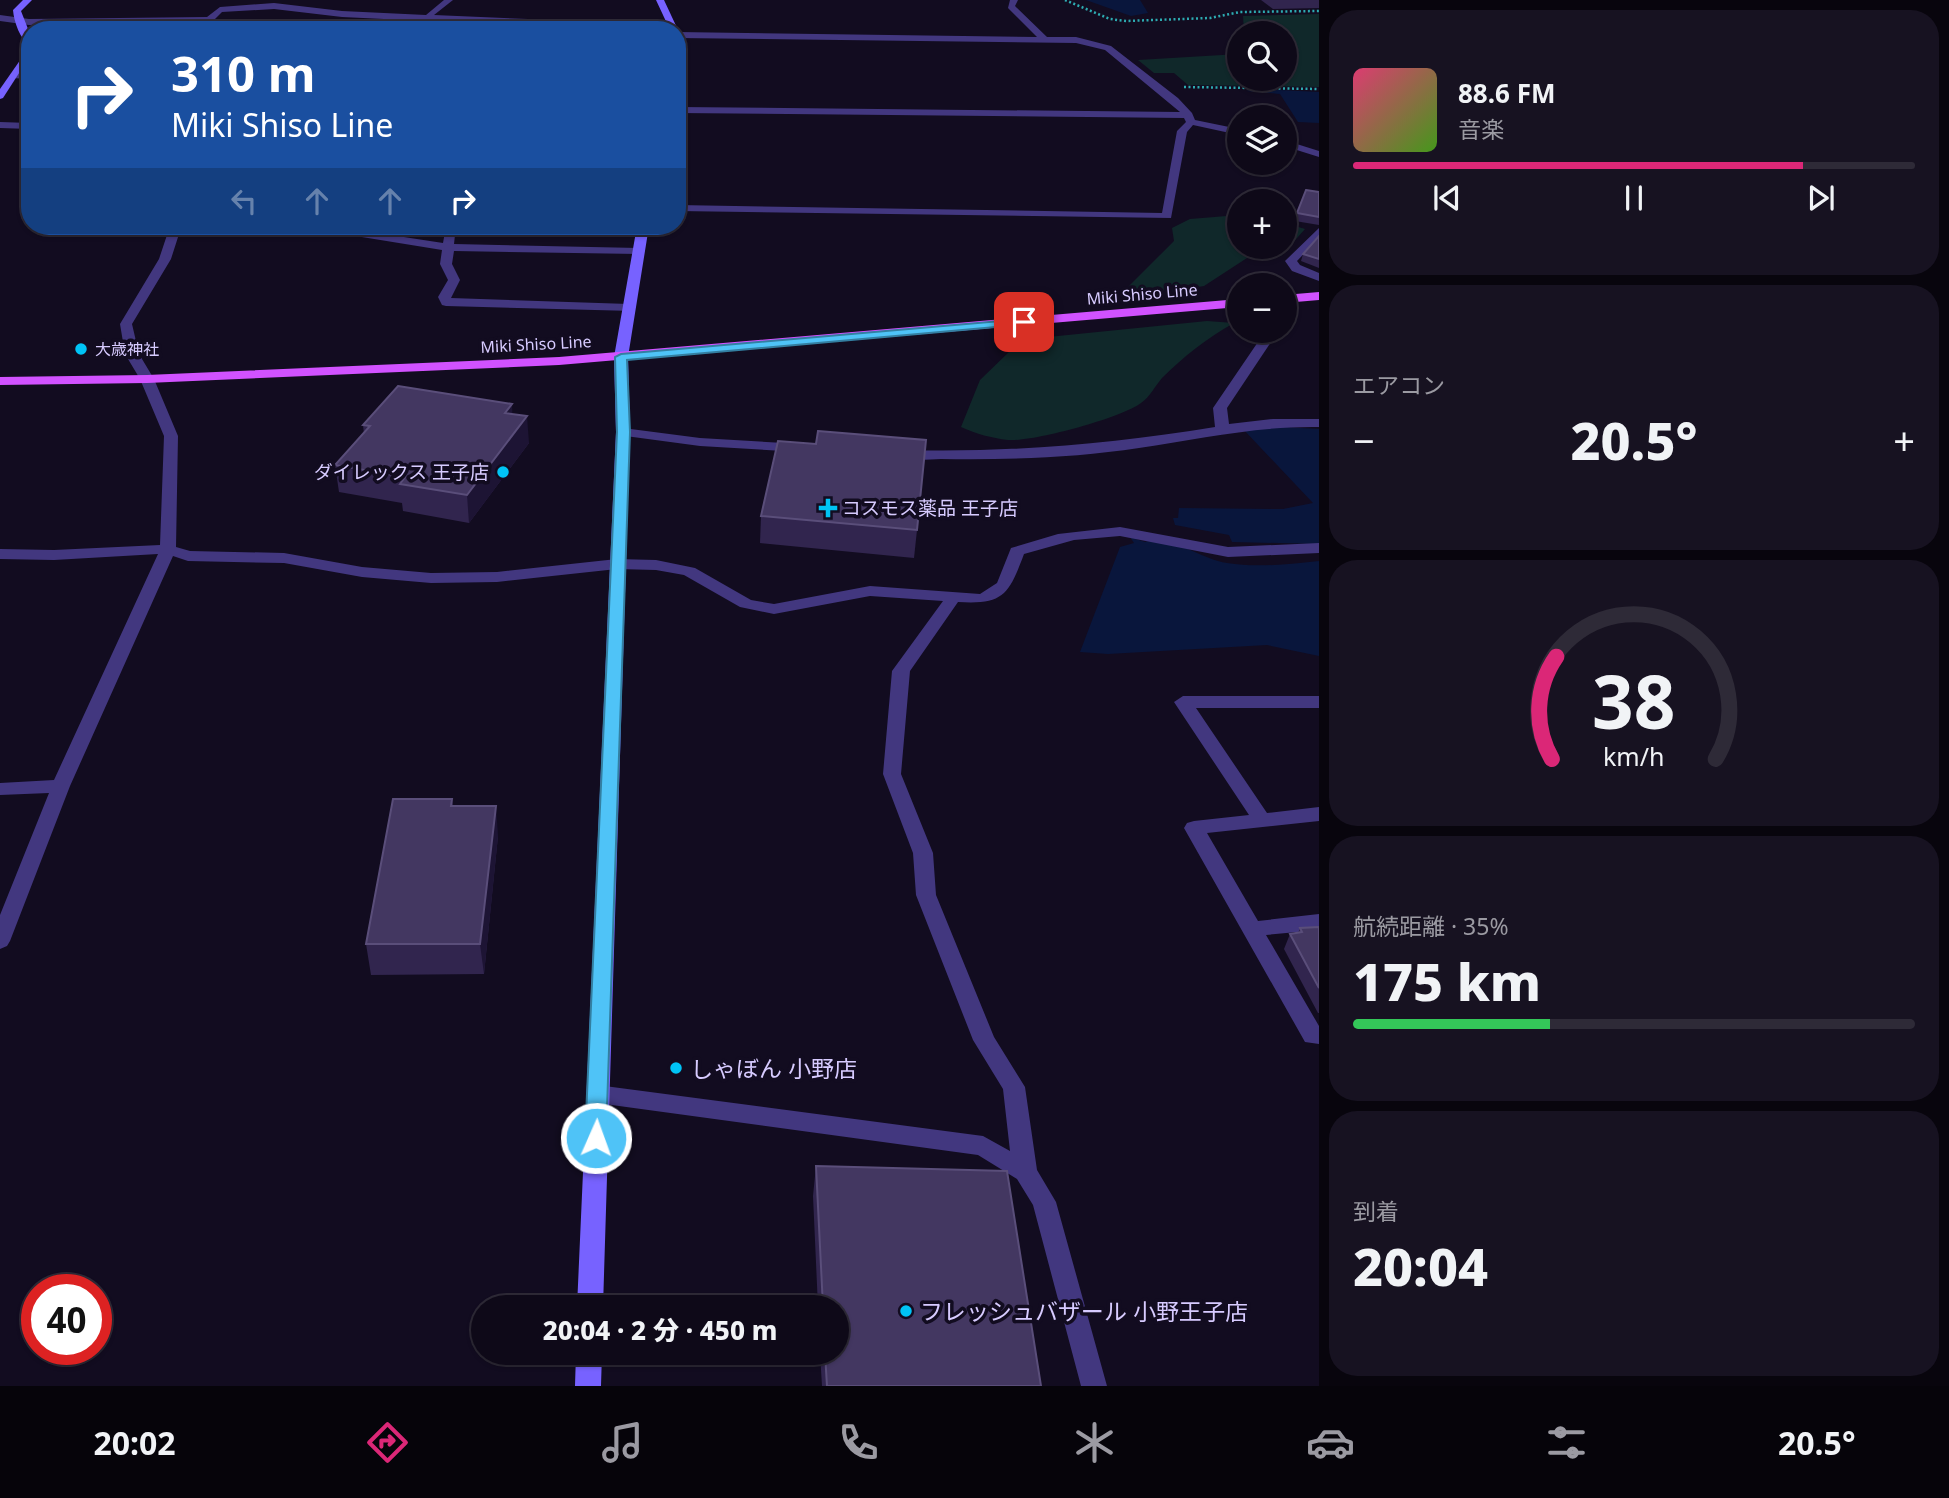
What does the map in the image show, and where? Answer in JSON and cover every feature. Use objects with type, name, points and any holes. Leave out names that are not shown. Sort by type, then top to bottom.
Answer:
[{"type":"main road","points":[[1297,298],[1319,296]]},
{"type":"main road","name":"Miki Shiso Line","points":[[0,381],[147,379],[621,357],[1227,304]]},
{"type":"street","points":[[21,25],[17,10],[28,0]]},
{"type":"street","points":[[430,18],[430,14],[449,0]]},
{"type":"street","points":[[660,0],[670,21]]},
{"type":"street","points":[[1014,0],[1011,6],[1045,40]]},
{"type":"street","points":[[0,18],[210,20],[220,10],[274,6],[342,14],[466,21]]},
{"type":"street","points":[[686,35],[1097,43],[1162,89],[1185,108],[1190,118]]},
{"type":"street","points":[[0,96],[21,64]]},
{"type":"street","points":[[14,76],[21,76]]},
{"type":"street","points":[[686,110],[1190,118],[1227,129]]},
{"type":"street","points":[[686,208],[1167,216],[1182,131],[1190,118]]},
{"type":"street","points":[[0,125],[21,126]]},
{"type":"street","points":[[1297,147],[1319,154]]},
{"type":"street","points":[[1319,231],[1291,261],[1296,268],[1319,277]]},
{"type":"street","points":[[0,941],[61,786],[168,549],[171,436],[147,379],[132,354],[126,324],[165,259],[170,235]]},
{"type":"street","points":[[370,235],[447,247],[639,251]]},
{"type":"street","points":[[449,235],[446,264],[454,280],[444,297],[446,302],[629,308]]},
{"type":"street","points":[[590,1295],[623,432],[621,357],[642,235]]},
{"type":"street","points":[[1222,428],[1220,408],[1264,343]]},
{"type":"street","points":[[891,454],[1037,453],[1139,444],[1222,428],[1285,421],[1319,423]]},
{"type":"street","points":[[623,432],[700,442],[822,450]]},
{"type":"street","points":[[0,554],[54,555],[168,549],[188,556],[284,558],[362,572],[431,578],[497,577],[617,564],[656,565],[689,571],[746,604],[774,609],[870,591],[906,591],[953,598],[983,598],[1004,586],[1017,551],[1031,545],[1110,532],[1132,531],[1199,550],[1230,552],[1319,548]]},
{"type":"street","points":[[953,598],[901,671],[892,774],[923,853],[926,895],[984,1040],[1014,1087],[1025,1172],[1044,1202],[1094,1386]]},
{"type":"street","points":[[1262,820],[1183,702],[1319,702]]},
{"type":"street","points":[[0,789],[61,786]]},
{"type":"street","points":[[1319,814],[1194,828],[1313,1036],[1319,1035]]},
{"type":"street","points":[[1252,929],[1319,922]]},
{"type":"street","points":[[597,1094],[983,1146],[1025,1172]]},
{"type":"street","points":[[588,1386],[589,1365]]},
{"type":"path","points":[[1065,0],[1110,19],[1126,21],[1210,18],[1240,12],[1319,11]]},
{"type":"path","points":[[1162,89],[1227,87]]},
{"type":"path","points":[[1297,88],[1319,89]]},
{"type":"green space","points":[[1319,14],[1319,87],[1297,87],[1297,53],[1300,53],[1297,53],[1297,21],[1243,21],[1243,16]]},
{"type":"green space","points":[[1227,55],[1227,86],[1188,85],[1174,73],[1154,73],[1138,60]]},
{"type":"green space","points":[[1227,216],[1227,259],[1245,259],[1204,286],[1179,290],[1155,299],[1134,298],[1122,293],[1174,241],[1172,228],[1190,219]]},
{"type":"green space","points":[[1297,227],[1305,229],[1297,238]]},
{"type":"green space","points":[[1207,321],[1227,322],[1227,327],[1187,355],[1162,378],[1144,401],[1131,409],[1076,428],[1020,440],[996,438],[961,427],[980,380],[1010,351],[1038,338]]},
{"type":"water","points":[[1086,0],[1140,0],[1148,13],[1131,16]]},
{"type":"water","points":[[1246,91],[1319,92],[1319,123],[1298,122],[1297,105],[1287,105],[1280,94]]},
{"type":"water","points":[[1243,429],[1319,429],[1319,544],[1232,542],[1229,535],[1175,525],[1173,518],[1178,518],[1179,508],[1283,509],[1313,503]]},
{"type":"water","points":[[1130,537],[1145,542],[1165,541],[1227,563],[1273,565],[1319,561],[1319,656],[1267,645],[1108,654],[1080,652],[1120,547],[1134,543]]},
{"type":"building","points":[[1306,190],[1319,192],[1319,217],[1297,213]]},
{"type":"building","points":[[1319,236],[1319,259],[1303,254]]},
{"type":"building","points":[[398,386],[512,404],[505,413],[527,416],[467,495],[400,484],[405,477],[335,465],[370,426],[363,425]]},
{"type":"building","points":[[818,431],[926,440],[917,530],[761,516],[778,441],[816,444]]},
{"type":"building","points":[[393,799],[452,799],[451,806],[496,806],[480,944],[366,944]]},
{"type":"building","points":[[1319,927],[1319,988],[1290,934],[1302,932],[1300,928]]},
{"type":"building","points":[[816,1166],[1007,1171],[1041,1386],[827,1386],[826,1365],[849,1365],[849,1295],[822,1295]]},
{"type":"place","name":"大歳神社","points":[[81,349]]},
{"type":"place","name":"ダイレックス 王子店","points":[[503,472]]},
{"type":"place","name":"コスモス薬品 王子店","points":[[828,508]]},
{"type":"place","name":"しゃぼん 小野店","points":[[676,1068]]},
{"type":"place","name":"フレッシュバザール 小野王子店","points":[[906,1311]]},
{"type":"route","points":[[596,1138],[623,432],[621,357],[1024,322]]}]
